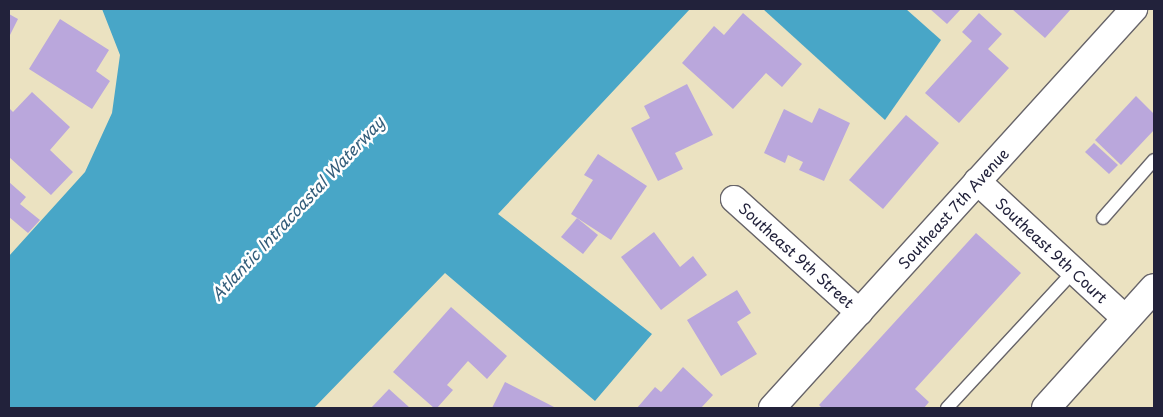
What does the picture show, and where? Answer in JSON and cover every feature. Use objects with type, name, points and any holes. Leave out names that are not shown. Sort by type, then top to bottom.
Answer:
[{"type":"main road","points":[[1046,408],[1154,288]]},
{"type":"street","name":"Southeast 7th Avenue","points":[[772,408],[1134,9]]},
{"type":"street","name":"Southeast 9th Court","points":[[977,181],[1126,319]]},
{"type":"street","name":"Southeast 9th Street","points":[[734,199],[859,312]]},
{"type":"lane","points":[[1103,218],[1154,160]]},
{"type":"lane","points":[[946,408],[1074,271]]},
{"type":"water","name":"Atlantic Intracoastal Waterway","points":[[102,9],[690,9],[498,214],[652,334],[595,401],[445,273],[314,408],[9,408],[9,256],[85,172],[112,113],[120,55]]},
{"type":"water","points":[[763,9],[906,9],[941,40],[885,120]]},
{"type":"building","points":[[930,9],[961,9],[947,24]]},
{"type":"building","points":[[1012,9],[1071,9],[1045,38]]},
{"type":"building","points":[[743,13],[802,64],[782,87],[766,73],[733,109],[682,63],[714,26],[724,35]]},
{"type":"building","points":[[979,13],[1002,34],[988,49],[1009,68],[959,123],[925,93],[972,41],[962,32]]},
{"type":"building","points":[[9,14],[18,19],[9,37]]},
{"type":"building","points":[[60,19],[109,50],[96,71],[110,81],[92,109],[29,69]]},
{"type":"building","points":[[687,84],[713,135],[675,153],[683,169],[658,181],[631,128],[650,118],[644,106]]},
{"type":"building","points":[[32,92],[70,127],[50,150],[73,172],[51,195],[9,157],[9,108],[13,112]]},
{"type":"building","points":[[1136,96],[1154,114],[1154,130],[1121,165],[1095,140]]},
{"type":"building","points":[[819,108],[850,123],[824,181],[799,170],[803,162],[788,155],[785,163],[764,153],[784,109],[812,123]]},
{"type":"building","points":[[906,115],[939,143],[883,209],[849,180]]},
{"type":"building","points":[[1094,143],[1118,165],[1109,174],[1085,152]]},
{"type":"building","points":[[598,154],[647,186],[611,240],[571,214],[593,180],[584,175]]},
{"type":"building","points":[[9,182],[26,197],[20,204],[40,220],[28,233],[9,217]]},
{"type":"building","points":[[577,218],[598,235],[583,254],[561,237]]},
{"type":"building","points":[[654,232],[680,267],[693,256],[707,275],[661,310],[621,257]]},
{"type":"building","points":[[976,233],[1021,273],[915,389],[929,402],[924,408],[822,408],[819,405]]},
{"type":"building","points":[[737,290],[751,313],[737,322],[757,354],[721,376],[687,320]]},
{"type":"building","points":[[451,307],[507,356],[487,379],[468,361],[447,385],[453,390],[437,408],[434,408],[393,372]]},
{"type":"building","points":[[683,367],[713,395],[701,408],[637,408],[655,387],[661,392]]},
{"type":"building","points":[[505,382],[556,408],[492,408]]},
{"type":"building","points":[[389,389],[410,408],[371,408]]}]
